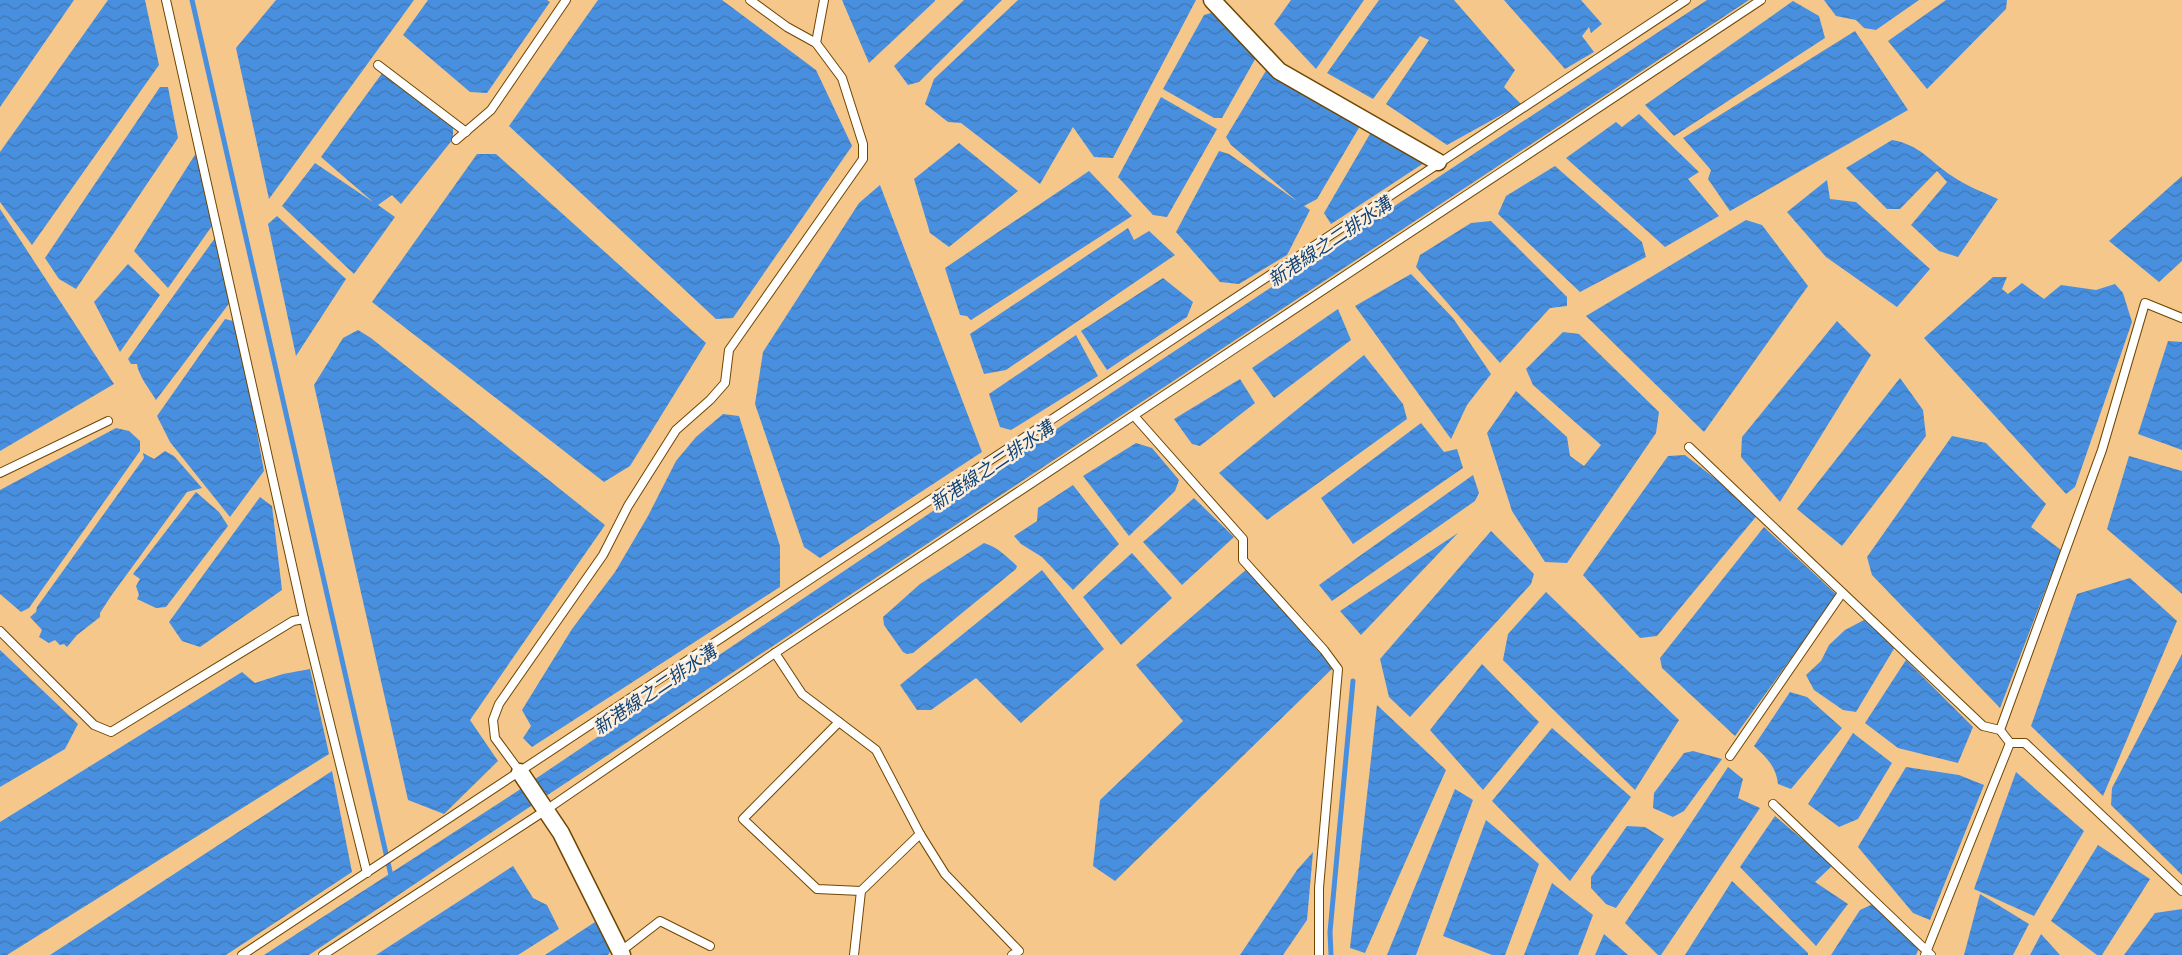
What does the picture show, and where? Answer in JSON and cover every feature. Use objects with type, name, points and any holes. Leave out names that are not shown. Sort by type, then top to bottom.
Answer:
[{"type":"street","points":[[1212,0],[1279,71],[1438,162]]},
{"type":"street","points":[[520,772],[562,832],[621,953]]},
{"type":"lane","points":[[166,0],[304,619],[367,873]]},
{"type":"lane","points":[[456,140],[491,110],[566,0]]},
{"type":"lane","points":[[520,772],[495,738],[493,720],[499,704],[603,555],[628,506],[676,430],[710,400],[725,383],[729,350],[863,159],[863,144],[842,78],[816,44],[787,27],[750,0]]},
{"type":"lane","points":[[816,44],[824,0]]},
{"type":"lane","points":[[242,955],[1438,162],[1686,0]]},
{"type":"lane","points":[[323,955],[546,810],[775,654],[1761,0]]},
{"type":"lane","points":[[378,65],[466,132]]},
{"type":"lane","points":[[2000,730],[2102,450],[2145,303],[2182,318]]},
{"type":"lane","points":[[1135,417],[1243,539],[1243,560],[1324,650],[1338,669],[1319,888],[1319,955]]},
{"type":"lane","points":[[0,473],[108,421]]},
{"type":"lane","points":[[1689,447],[1983,726],[2000,730],[2010,743],[2025,744],[2182,891]]},
{"type":"lane","points":[[1730,756],[1842,593]]},
{"type":"lane","points":[[0,631],[94,725],[111,732],[293,621],[304,619]]},
{"type":"lane","points":[[775,654],[802,694],[876,750],[920,834],[945,874],[1019,951],[1012,955]]},
{"type":"lane","points":[[839,722],[743,819],[817,889],[861,891]]},
{"type":"lane","points":[[1773,804],[1928,954],[2010,743]]},
{"type":"lane","points":[[854,955],[861,891],[920,834]]},
{"type":"lane","points":[[621,953],[660,921],[710,946]]},
{"type":"water","points":[[0,0],[74,0],[0,107]]},
{"type":"water","points":[[108,0],[145,0],[159,65],[32,245],[0,202],[0,152]]},
{"type":"water","points":[[276,0],[414,0],[269,199],[236,48]]},
{"type":"water","points":[[428,0],[547,0],[550,2],[487,93],[470,92],[403,35]]},
{"type":"water","points":[[598,0],[722,0],[816,70],[852,146],[733,318],[716,319],[509,126]]},
{"type":"water","points":[[842,0],[935,0],[935,1],[869,63]]},
{"type":"water","points":[[964,0],[1002,0],[919,82],[908,85],[894,66]]},
{"type":"water","points":[[1018,0],[1196,0],[1113,158],[1094,157],[1073,127],[1040,184],[961,123],[948,122],[925,104],[934,79]]},
{"type":"water","points":[[1291,0],[1364,0],[1316,69],[1274,24]]},
{"type":"water","points":[[1379,0],[1454,0],[1515,70],[1504,87],[1521,104],[1447,145],[1386,104],[1429,40],[1420,36],[1373,99],[1327,73]]},
{"type":"water","points":[[1504,0],[1581,0],[1602,24],[1591,33],[1589,27],[1582,36],[1594,52],[1565,69]]},
{"type":"water","points":[[1707,0],[1749,0],[309,955],[264,955],[513,794],[973,484]]},
{"type":"water","points":[[1824,0],[1919,0],[1876,30],[1864,28],[1856,20],[1836,16]]},
{"type":"water","points":[[1946,0],[2007,0],[2006,9],[1927,89],[1888,41]]},
{"type":"water","points":[[1793,1],[1819,16],[1825,38],[1674,136],[1645,105]]},
{"type":"water","points":[[1221,10],[1258,54],[1222,118],[1214,118],[1163,89],[1204,15]]},
{"type":"water","points":[[1855,31],[1908,110],[1730,211],[1708,179],[1711,170],[1683,138]]},
{"type":"water","points":[[1267,69],[1360,126],[1317,199],[1304,206],[1310,210],[1287,255],[1239,284],[1220,282],[1176,232],[1219,151],[1229,154],[1297,201],[1231,145],[1226,137]]},
{"type":"water","points":[[383,72],[453,124],[453,139],[401,204],[392,195],[378,205],[395,217],[354,274],[282,206],[315,163],[373,202],[321,157]]},
{"type":"water","points":[[160,87],[168,87],[178,138],[76,289],[59,279],[45,258]]},
{"type":"water","points":[[1161,97],[1217,129],[1167,217],[1153,215],[1118,177]]},
{"type":"water","points":[[1639,114],[1699,172],[1688,179],[1719,216],[1665,247],[1566,158],[1616,122],[1622,127]]},
{"type":"water","points":[[1374,127],[1424,163],[1331,224],[1324,213]]},
{"type":"water","points":[[1892,140],[1902,142],[1918,150],[1957,180],[1998,199],[1958,257],[1939,251],[1911,225],[1947,182],[1937,171],[1900,209],[1887,209],[1846,168]]},
{"type":"water","points":[[959,143],[1018,191],[949,247],[930,233],[914,179]]},
{"type":"water","points":[[198,150],[212,226],[168,288],[134,251]]},
{"type":"water","points":[[477,154],[496,154],[706,343],[630,466],[604,482],[372,302]]},
{"type":"water","points":[[1555,166],[1642,242],[1646,257],[1580,292],[1498,214],[1506,196]]},
{"type":"water","points":[[1089,171],[1132,216],[971,320],[967,316],[960,315],[945,268]]},
{"type":"water","points":[[2182,176],[2182,261],[2159,282],[2109,241]]},
{"type":"water","points":[[1827,180],[1830,199],[1856,202],[1930,269],[1897,307],[1826,257],[1787,212]]},
{"type":"water","points":[[880,185],[982,452],[820,558],[804,547],[755,404],[763,352],[859,203]]},
{"type":"water","points":[[0,209],[114,384],[0,451]]},
{"type":"water","points":[[277,216],[346,279],[296,356],[268,224]]},
{"type":"water","points":[[1746,220],[1762,225],[1808,286],[1704,432],[1586,316]]},
{"type":"water","points":[[1491,221],[1567,297],[1567,306],[1550,308],[1500,363],[1416,267],[1420,255],[1471,223]]},
{"type":"water","points":[[1128,228],[1134,240],[1149,231],[1175,255],[1006,370],[984,374],[970,334]]},
{"type":"water","points":[[215,238],[231,301],[156,400],[142,378],[137,364],[131,364],[128,359]]},
{"type":"water","points":[[128,264],[160,295],[120,352],[94,302]]},
{"type":"water","points":[[1411,274],[1453,318],[1491,374],[1467,405],[1451,439],[1355,306]]},
{"type":"water","points":[[1993,277],[2007,277],[2002,289],[2008,294],[2022,283],[2044,299],[2061,285],[2096,290],[2115,284],[2123,293],[2132,322],[2075,487],[2066,494],[1924,338]]},
{"type":"water","points":[[1163,278],[1193,302],[1187,317],[1107,370],[1081,331]]},
{"type":"water","points":[[1338,309],[1351,340],[1274,398],[1252,368]]},
{"type":"water","points":[[225,319],[237,322],[264,471],[230,517],[170,442],[157,416]]},
{"type":"water","points":[[1837,321],[1871,355],[1780,502],[1741,457],[1742,437]]},
{"type":"water","points":[[358,330],[371,338],[605,525],[470,720],[498,761],[444,814],[408,800],[314,385],[343,338]]},
{"type":"water","points":[[1563,332],[1579,334],[1659,412],[1656,433],[1567,563],[1545,562],[1512,511],[1487,433],[1516,391],[1567,437],[1570,456],[1584,466],[1601,445],[1533,385],[1526,369]]},
{"type":"water","points":[[1076,335],[1098,376],[1011,430],[1000,427],[989,394]]},
{"type":"water","points":[[2168,341],[2182,342],[2182,450],[2138,434]]},
{"type":"water","points":[[1364,355],[1403,404],[1407,419],[1267,520],[1219,473]]},
{"type":"water","points":[[1900,378],[1923,410],[1926,436],[1842,546],[1797,509]]},
{"type":"water","points":[[1240,379],[1255,403],[1200,446],[1192,444],[1174,419]]},
{"type":"water","points":[[723,414],[739,416],[780,546],[780,587],[532,747],[523,738],[531,726],[522,710],[572,629],[615,572],[648,516],[676,461],[696,437]]},
{"type":"water","points":[[1421,423],[1444,452],[1457,449],[1463,468],[1353,544],[1321,498]]},
{"type":"water","points":[[116,428],[129,431],[140,441],[140,451],[29,608],[21,612],[0,594],[0,490]]},
{"type":"water","points":[[1952,436],[1986,443],[2046,504],[2031,527],[2061,550],[2000,708],[1872,575],[1867,557]]},
{"type":"water","points":[[1136,443],[1152,448],[1179,480],[1175,491],[1129,536],[1083,476]]},
{"type":"water","points":[[165,451],[174,456],[202,488],[187,492],[111,596],[100,613],[100,617],[77,635],[67,647],[64,644],[60,645],[55,640],[49,643],[39,637],[42,630],[30,617],[36,612],[37,607],[144,458],[143,453],[154,459]]},
{"type":"water","points":[[1685,455],[1759,513],[1657,636],[1640,638],[1583,575],[1668,456]]},
{"type":"water","points":[[2129,456],[2182,471],[2182,594],[2107,529]]},
{"type":"water","points":[[1473,475],[1479,493],[1475,501],[1332,601],[1319,585]]},
{"type":"water","points":[[1073,485],[1119,544],[1073,590],[1042,557],[1021,544],[1014,536],[1037,521],[1038,508]]},
{"type":"water","points":[[196,492],[219,512],[228,526],[166,607],[156,608],[137,599],[139,595],[136,586],[140,579],[133,574]]},
{"type":"water","points":[[260,497],[272,506],[282,590],[200,647],[182,641],[169,622]]},
{"type":"water","points":[[1194,498],[1234,537],[1182,585],[1143,542]]},
{"type":"water","points":[[1764,527],[1837,595],[1735,736],[1662,668],[1660,658]]},
{"type":"water","points":[[1491,531],[1534,574],[1531,584],[1410,717],[1389,697],[1380,659]]},
{"type":"water","points":[[1458,533],[1361,635],[1340,611]]},
{"type":"water","points":[[984,543],[1002,553],[1017,566],[1016,569],[913,653],[907,654],[903,652],[884,625],[883,617],[920,584]]},
{"type":"water","points":[[1132,553],[1172,598],[1121,645],[1083,597]]},
{"type":"water","points":[[1248,568],[1337,664],[1115,881],[1093,866],[1100,800],[1183,721],[1136,665]]},
{"type":"water","points":[[1042,570],[1104,649],[1021,723],[976,678],[931,710],[917,710],[900,685]]},
{"type":"water","points":[[2130,578],[2177,621],[2103,796],[2031,726],[2077,594]]},
{"type":"water","points":[[1546,592],[1679,720],[1635,790],[1503,660],[1508,634]]},
{"type":"water","points":[[1864,620],[1895,647],[1856,712],[1843,710],[1814,690],[1806,675],[1821,661],[1829,645],[1845,630]]},
{"type":"water","points":[[0,650],[78,724],[65,749],[0,787]]},
{"type":"water","points":[[2182,654],[2182,875],[2111,805],[2112,788]]},
{"type":"water","points":[[1906,660],[1973,727],[1958,763],[1898,748],[1865,723]]},
{"type":"water","points":[[1482,664],[1539,722],[1483,790],[1430,730]]},
{"type":"water","points":[[310,669],[329,754],[7,955],[0,955],[0,822],[242,672],[255,683],[283,674]]},
{"type":"water","points":[[1790,692],[1807,697],[1842,728],[1791,789],[1778,784],[1773,767],[1754,746]]},
{"type":"water","points":[[1377,705],[1446,770],[1365,953],[1350,948]]},
{"type":"water","points":[[1552,728],[1631,797],[1570,881],[1492,801]]},
{"type":"water","points":[[1853,733],[1892,763],[1858,819],[1839,827],[1808,804]]},
{"type":"water","points":[[1693,751],[1722,759],[1684,811],[1673,817],[1653,808],[1654,793],[1684,753]]},
{"type":"water","points":[[1728,767],[1743,779],[1738,798],[1760,808],[1661,955],[1658,955],[1625,923]]},
{"type":"water","points":[[1906,767],[1959,775],[1984,785],[1930,920],[1913,913],[1858,847]]},
{"type":"water","points":[[332,771],[352,872],[226,955],[50,955]]},
{"type":"water","points":[[2016,772],[2084,831],[2034,916],[1974,889]]},
{"type":"water","points":[[1455,789],[1473,800],[1416,955],[1387,955]]},
{"type":"water","points":[[1775,816],[1833,865],[1815,882],[1848,904],[1816,946],[1740,867]]},
{"type":"water","points":[[1486,820],[1539,864],[1505,955],[1492,955],[1443,936]]},
{"type":"water","points":[[1627,826],[1645,827],[1664,839],[1616,908],[1606,904],[1591,888],[1591,877]]},
{"type":"water","points":[[2098,845],[2150,879],[2102,955],[2097,955],[2051,921]]},
{"type":"water","points":[[1313,852],[1307,920],[1283,955],[1240,955],[1297,870]]},
{"type":"water","points":[[513,866],[533,898],[547,905],[559,929],[518,955],[376,955]]},
{"type":"water","points":[[1732,881],[1808,953],[1808,955],[1685,955]]},
{"type":"water","points":[[1552,883],[1593,915],[1578,955],[1524,955]]},
{"type":"water","points":[[1980,894],[2029,924],[2013,955],[1964,955]]},
{"type":"water","points":[[1873,904],[1920,946],[1916,955],[1831,955],[1860,910]]},
{"type":"water","points":[[2182,909],[2182,955],[2124,955],[2155,913]]},
{"type":"water","points":[[595,922],[613,947],[608,955],[545,955]]},
{"type":"water","points":[[1604,934],[1628,955],[1595,955]]},
{"type":"water","points":[[2041,934],[2060,955],[2030,955]]},
{"type":"waterway","points":[[192,0],[392,880]]},
{"type":"waterway","points":[[1331,955],[1330,932],[1353,681]]},
{"type":"water label","name":"新港線之二排水溝","points":[[1330,242]]},
{"type":"water label","name":"新港線之二排水溝","points":[[992,466]]},
{"type":"water label","name":"新港線之二排水溝","points":[[655,690]]}]
